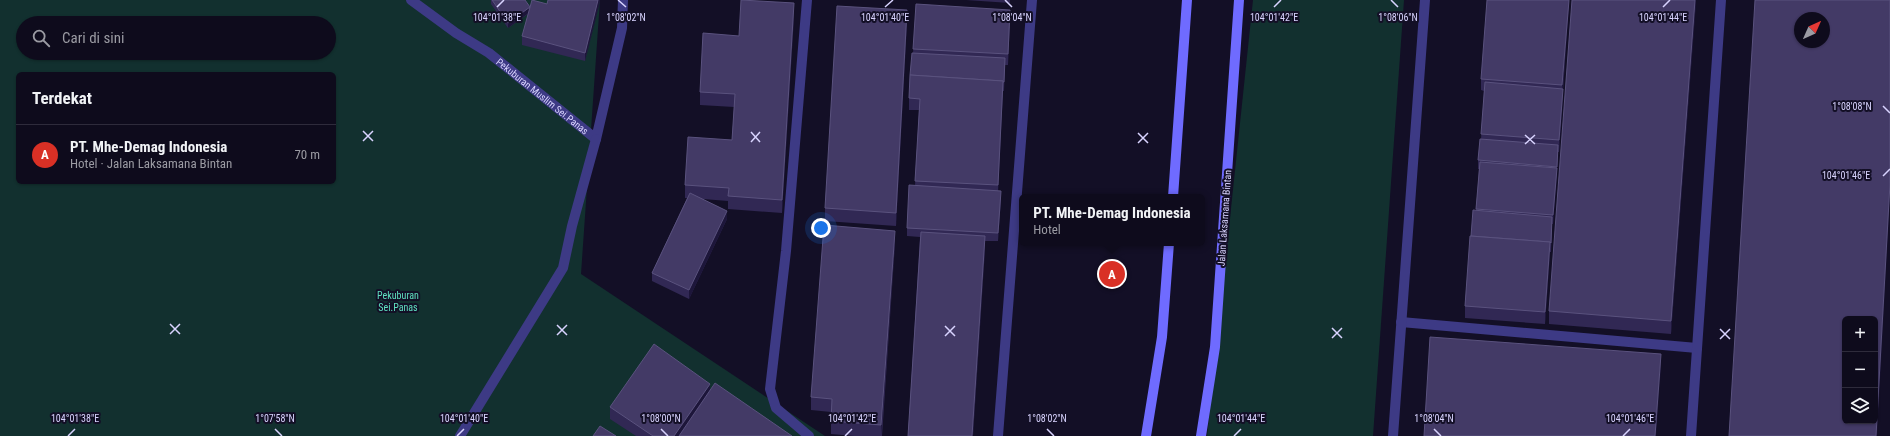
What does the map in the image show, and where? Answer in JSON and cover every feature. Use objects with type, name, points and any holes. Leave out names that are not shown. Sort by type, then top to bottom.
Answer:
[{"type":"main road","points":[[1173,194],[1187,0]]},
{"type":"main road","name":"Jalan Laksamana Bintan","points":[[1201,436],[1215,347],[1239,0]]},
{"type":"main road","points":[[1146,436],[1162,338],[1169,246]]},
{"type":"lane","name":"Pekuburan Muslim Sei.Panas","points":[[411,0],[456,33],[489,53],[596,139],[622,28],[623,0]]},
{"type":"lane","points":[[807,0],[786,251],[770,389],[776,408],[782,415],[809,436]]},
{"type":"lane","points":[[998,436],[1032,0]]},
{"type":"lane","points":[[1393,436],[1425,0]]},
{"type":"lane","points":[[1691,436],[1721,0]]},
{"type":"lane","points":[[460,436],[563,268],[572,226],[596,139]]},
{"type":"lane","points":[[1401,322],[1697,348]]},
{"type":"green space","name":"Pekuburan Sei.Panas","points":[[0,0],[600,0],[581,274],[825,436],[0,436]]},
{"type":"green space","points":[[1253,0],[1404,0],[1373,436],[1207,436]]},
{"type":"building","points":[[492,0],[525,0],[530,7],[508,23]]},
{"type":"building","points":[[532,0],[547,4],[548,0],[598,0],[585,53],[522,36]]},
{"type":"building","points":[[741,0],[794,3],[782,200],[728,196],[729,188],[685,185],[688,137],[732,140],[735,94],[700,92],[703,33],[739,36]]},
{"type":"building","points":[[1487,0],[1569,0],[1562,85],[1481,79]]},
{"type":"building","points":[[1572,0],[1695,0],[1671,321],[1549,311]]},
{"type":"building","points":[[1755,0],[1890,0],[1890,183],[1878,400],[1878,316],[1842,316],[1842,424],[1877,424],[1876,436],[1729,436]]},
{"type":"building","points":[[916,4],[1010,10],[1008,54],[913,49]]},
{"type":"building","points":[[837,6],[907,10],[896,213],[825,208]]},
{"type":"building","points":[[912,53],[1005,58],[1004,82],[910,75]]},
{"type":"building","points":[[910,75],[1003,81],[998,185],[915,181],[920,99],[909,98]]},
{"type":"building","points":[[1485,82],[1563,89],[1559,140],[1481,134]]},
{"type":"building","points":[[1480,139],[1558,145],[1557,167],[1478,160]]},
{"type":"building","points":[[1480,162],[1557,168],[1553,215],[1476,209]]},
{"type":"building","points":[[909,185],[1001,191],[998,233],[907,228]]},
{"type":"building","points":[[690,193],[727,211],[689,290],[652,273]]},
{"type":"building","points":[[1473,210],[1552,217],[1551,243],[1471,236]]},
{"type":"building","points":[[824,225],[895,231],[881,425],[831,421],[832,399],[811,397]]},
{"type":"building","points":[[921,232],[985,236],[972,436],[908,436]]},
{"type":"building","points":[[1470,236],[1550,242],[1545,312],[1465,306]]},
{"type":"building","points":[[1430,337],[1661,354],[1655,436],[1424,436]]},
{"type":"building","points":[[654,344],[710,384],[674,436],[653,436],[610,407]]},
{"type":"building","points":[[715,383],[792,436],[679,436]]},
{"type":"building","points":[[600,426],[616,436],[593,436]]},
{"type":"place","name":"PT. Mhe-Demag Indonesia","points":[[1112,274]]}]
